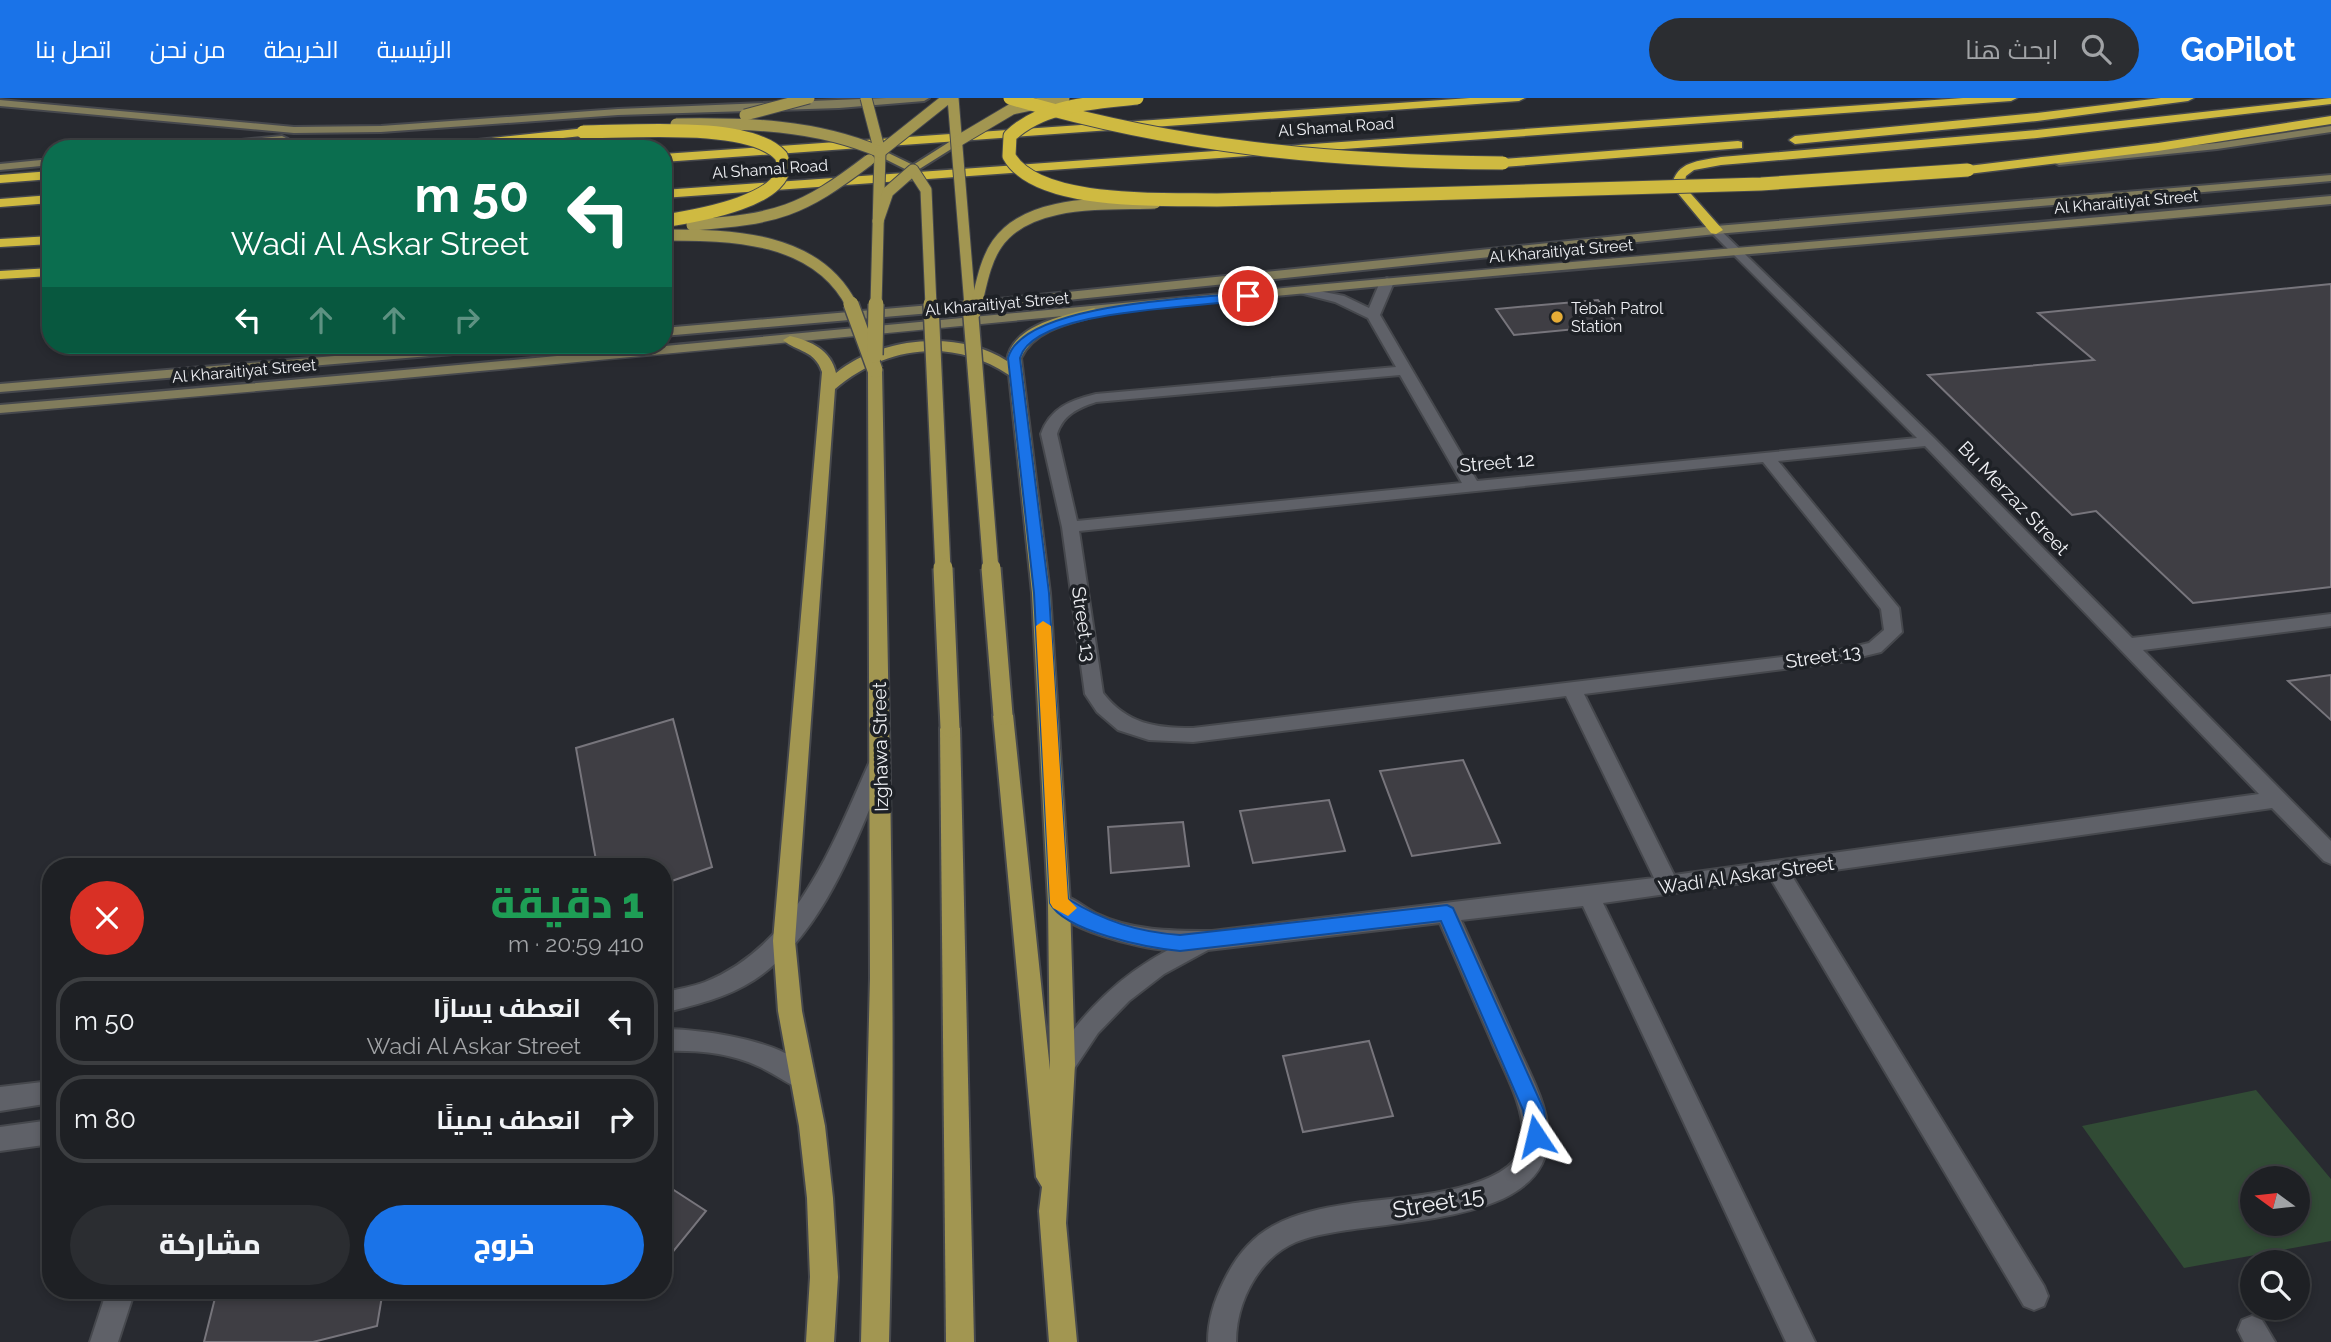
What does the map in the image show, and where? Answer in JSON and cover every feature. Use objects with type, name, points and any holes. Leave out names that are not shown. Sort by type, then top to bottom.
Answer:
[{"type":"highway","points":[[1010,98],[1081,120],[1225,148],[1354,160],[1503,163],[1754,144]]},
{"type":"highway","points":[[1137,98],[1069,107],[1038,116],[1011,135],[1007,150],[1010,159],[1038,180],[1076,190],[1133,197],[1217,200],[1748,184],[1968,170],[2331,120]]},
{"type":"highway","name":"Al Shamal Road","points":[[672,157],[1519,98]]},
{"type":"highway","name":"Al Shamal Road","points":[[672,193],[2011,98]]},
{"type":"highway","points":[[1781,141],[2037,117],[2189,98]]},
{"type":"highway","points":[[1716,230],[1678,186],[1680,175],[1690,167],[1721,160],[2037,134],[2331,101]]},
{"type":"highway","points":[[520,140],[676,124]]},
{"type":"highway","points":[[583,132],[736,136],[771,146],[782,157],[784,168],[780,177],[757,195],[718,210],[672,219]]},
{"type":"highway","points":[[0,179],[42,176]]},
{"type":"highway","points":[[0,203],[42,200]]},
{"type":"highway","points":[[0,243],[42,241]]},
{"type":"highway","points":[[0,275],[42,273]]},
{"type":"main road","points":[[676,124],[763,112],[808,98]]},
{"type":"main road","name":"Izghawa Street","points":[[866,98],[880,152],[875,370],[881,760],[881,1213],[875,1342]]},
{"type":"main road","points":[[271,140],[381,129],[618,112],[839,105],[924,98]]},
{"type":"main road","points":[[672,226],[742,221],[789,211],[820,196],[948,98]]},
{"type":"main road","points":[[953,98],[1003,715],[1063,1342]]},
{"type":"main road","points":[[878,221],[888,192],[913,170],[1012,109],[1064,98]]},
{"type":"main road","points":[[0,103],[270,129],[381,129]]},
{"type":"main road","points":[[676,124],[748,123],[797,126],[842,136],[913,170],[926,190],[950,728],[960,1342]]},
{"type":"main road","points":[[2029,163],[2167,152],[2331,129]]},
{"type":"main road","points":[[0,167],[42,163]]},
{"type":"main road","name":"Al Kharaitiyat Street","points":[[672,331],[989,304],[1716,230],[2331,178]]},
{"type":"main road","points":[[972,318],[998,243],[1025,221],[1051,212],[1083,208],[1217,200]]},
{"type":"main road","name":"Al Kharaitiyat Street","points":[[672,350],[1387,282],[1739,254],[2331,200]]},
{"type":"main road","points":[[672,235],[705,236],[760,243],[816,262],[833,276],[850,301],[875,370]]},
{"type":"main road","points":[[1053,1224],[1063,1064],[1059,903],[1041,593],[1014,358],[1023,341],[1042,330],[1094,312]]},
{"type":"main road","points":[[790,340],[821,356],[829,372],[795,772],[784,941],[790,1011],[820,1198],[824,1277],[820,1342]]},
{"type":"main road","points":[[828,387],[846,370],[860,363],[894,352],[925,348],[975,350],[998,360],[1015,373]]},
{"type":"main road","name":"Al Kharaitiyat Street","points":[[0,388],[406,354]]},
{"type":"main road","name":"Al Kharaitiyat Street","points":[[0,409],[630,354]]},
{"type":"street","name":"Bu Merzaz Street","points":[[1716,230],[2129,645],[2331,855]]},
{"type":"street","points":[[1373,315],[1387,282]]},
{"type":"street","points":[[1299,291],[1339,299],[1373,315],[1472,486]]},
{"type":"street","name":"Street 13","points":[[1405,370],[1096,398],[1075,405],[1054,421],[1049,434],[1070,527],[1094,694],[1108,716],[1125,725],[1156,735],[1193,735],[1840,656],[1875,648],[1888,639],[1894,624],[1890,608],[1768,458]]},
{"type":"street","name":"Street 12","points":[[1070,527],[1929,442]]},
{"type":"street","points":[[2129,645],[2331,620]]},
{"type":"street","points":[[1572,689],[1669,886]]},
{"type":"street","points":[[672,1001],[708,994],[730,984],[751,972],[784,941],[834,863],[881,760]]},
{"type":"street","name":"Wadi Al Askar Street","points":[[1059,903],[1089,921],[1148,940],[1212,941],[1669,886],[2279,799]]},
{"type":"street","points":[[1777,871],[2034,1296]]},
{"type":"street","points":[[1589,896],[1801,1342]]},
{"type":"street","name":"Street 15","points":[[1222,1342],[1221,1327],[1230,1296],[1246,1267],[1266,1245],[1293,1230],[1335,1219],[1497,1192],[1523,1173],[1532,1157],[1536,1136],[1533,1110],[1447,913]]},
{"type":"street","name":"Wadi Al Askar Street","points":[[1063,1064],[1084,1029],[1111,999],[1141,974],[1175,955],[1212,941]]},
{"type":"street","points":[[672,1040],[693,1039],[753,1050],[779,1062],[803,1079]]},
{"type":"street","points":[[0,1099],[42,1093]]},
{"type":"street","points":[[0,1139],[42,1133]]},
{"type":"street","points":[[104,1342],[118,1299]]},
{"type":"green space","points":[[2256,1090],[2331,1179],[2331,1241],[2282,1250],[2240,1250],[2240,1258],[2184,1268],[2082,1126]]},
{"type":"building","points":[[2331,284],[2331,587],[2193,603],[2096,511],[2072,515],[1928,375],[2094,360],[2038,313]]},
{"type":"building","name":"Tebah Patrol Station","points":[[1598,300],[1618,325],[1514,335],[1496,309]]},
{"type":"building","points":[[2331,675],[2331,720],[2288,681]]},
{"type":"building","points":[[673,719],[712,867],[672,881],[672,858],[596,858],[576,748]]},
{"type":"building","points":[[1463,760],[1500,843],[1412,856],[1380,771]]},
{"type":"building","points":[[1329,800],[1345,851],[1253,863],[1240,811]]},
{"type":"building","points":[[1183,822],[1189,866],[1111,873],[1108,827]]},
{"type":"building","points":[[1369,1041],[1393,1116],[1303,1132],[1283,1056]]},
{"type":"building","points":[[672,1189],[706,1211],[672,1253]]},
{"type":"building","points":[[215,1299],[382,1299],[377,1326],[313,1342],[204,1342]]},
{"type":"slow traffic","points":[[1043,626],[1059,903],[1068,908]]},
{"type":"place","name":"Tebah Patrol Station","points":[[1557,317]]},
{"type":"route","points":[[1248,296],[1094,312],[1033,335],[1016,349],[1014,358],[1041,593],[1059,903],[1089,921],[1117,933],[1180,943],[1447,913],[1533,1110],[1536,1136]]}]
